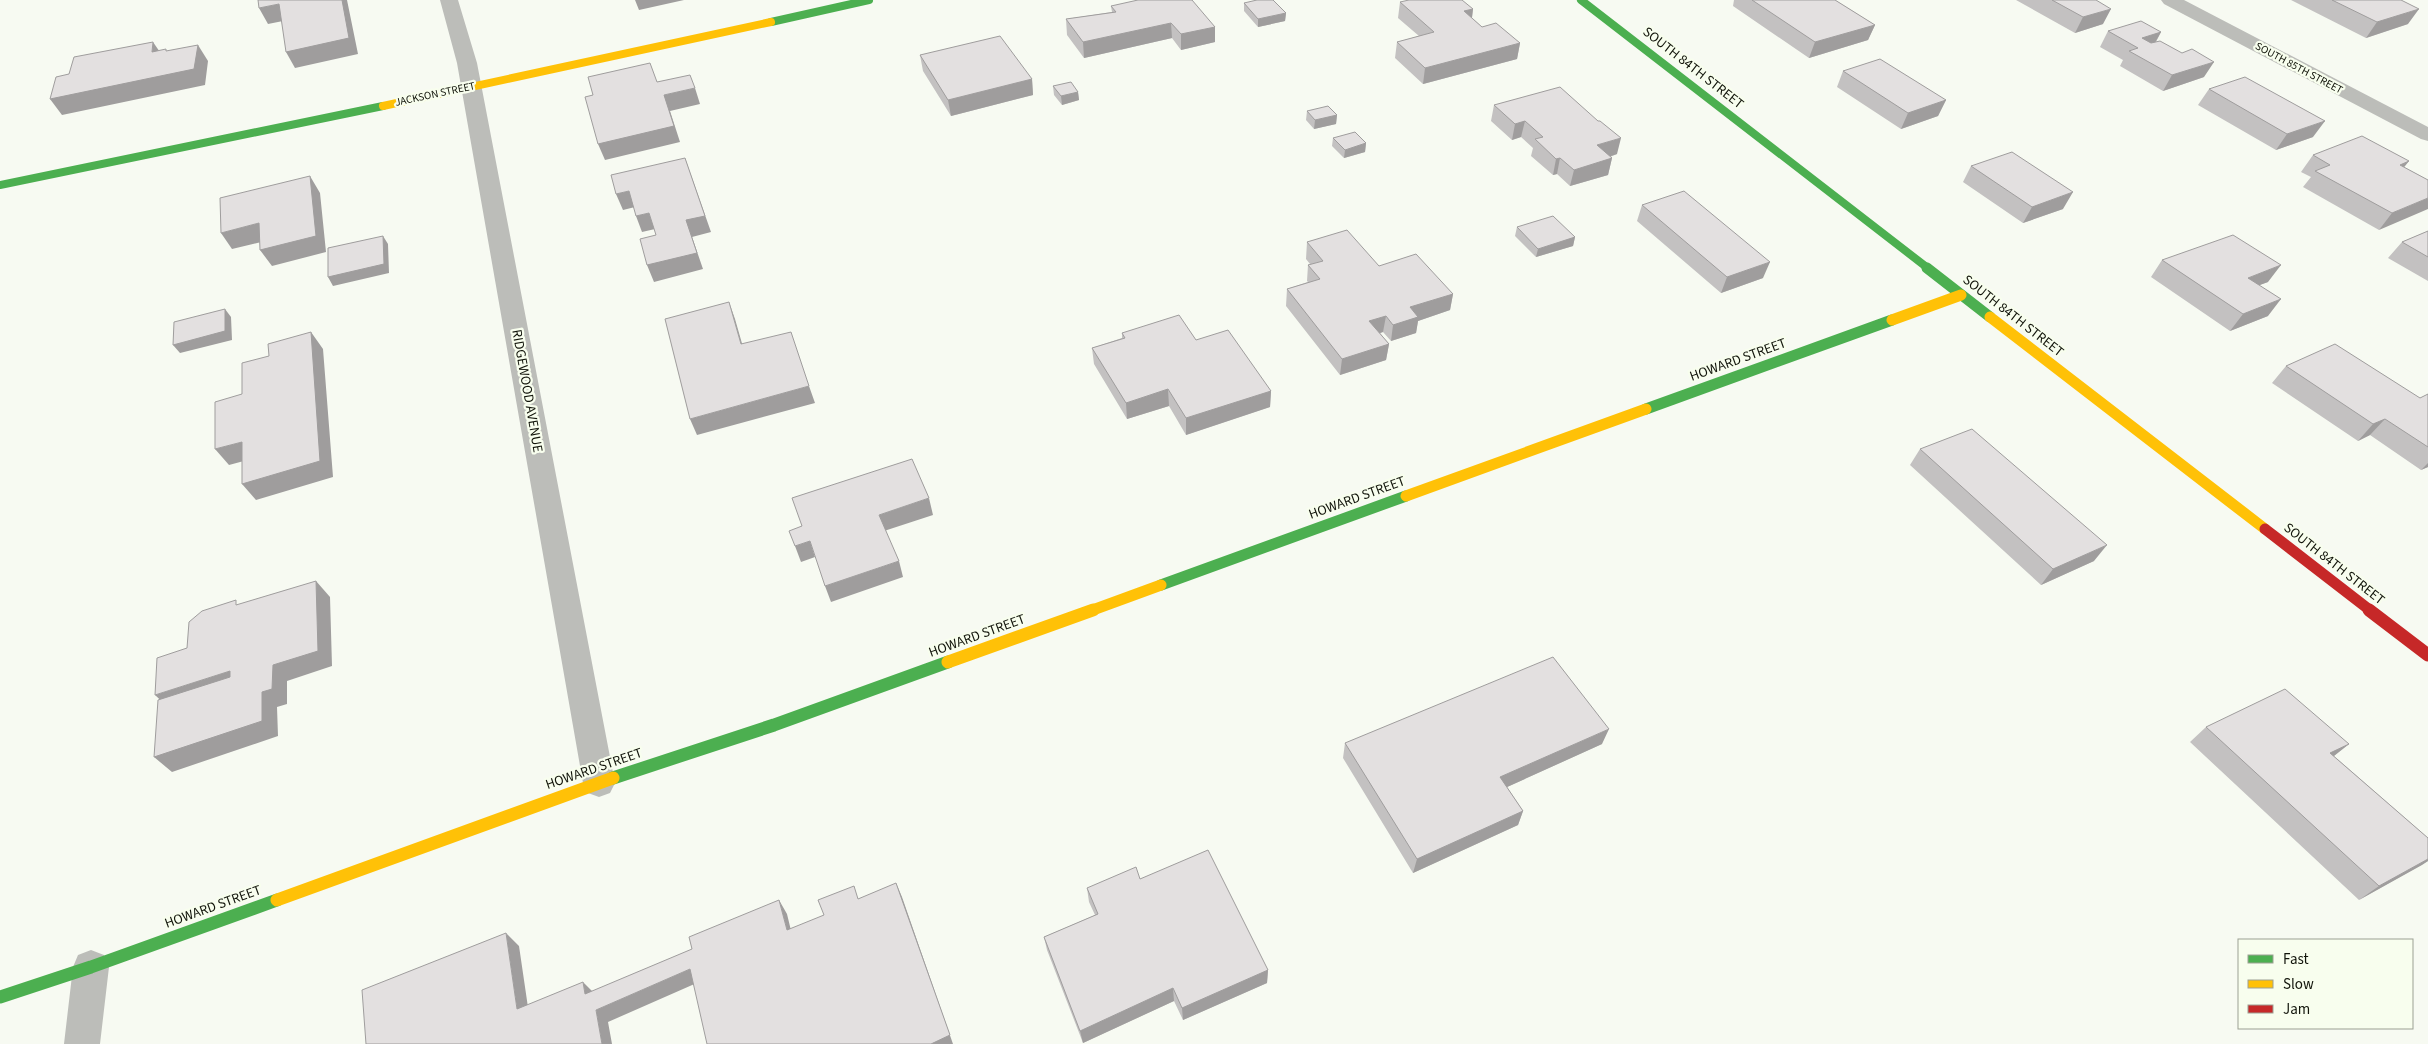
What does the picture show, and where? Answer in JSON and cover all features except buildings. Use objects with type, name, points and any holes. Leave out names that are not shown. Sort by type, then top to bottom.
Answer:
[{"type":"street","name":"RIDGEWOOD AVENUE","points":[[449,0],[467,63],[599,783]]},
{"type":"street","name":"JACKSON STREET","points":[[0,185],[868,0]]},
{"type":"street","name":"SOUTH 84TH STREET","points":[[1581,0],[2428,655]]},
{"type":"street","name":"SOUTH 85TH STREET","points":[[2170,0],[2428,136]]},
{"type":"street","name":"HOWARD STREET","points":[[0,997],[91,967],[599,783],[774,725],[1961,295]]},
{"type":"street","points":[[82,1044],[91,967]]},
{"type":"traffic: fast","points":[[771,22],[869,0]]},
{"type":"traffic: fast","points":[[1581,0],[1990,317]]},
{"type":"traffic: fast","points":[[0,185],[383,106]]},
{"type":"traffic: fast","points":[[1646,409],[1892,320]]},
{"type":"traffic: fast","points":[[1161,585],[1406,496]]},
{"type":"traffic: fast","points":[[613,778],[774,725],[948,662]]},
{"type":"traffic: fast","points":[[0,997],[91,967],[277,900]]},
{"type":"traffic: slow","points":[[383,106],[771,22]]},
{"type":"traffic: slow","points":[[1892,320],[1961,295]]},
{"type":"traffic: slow","points":[[1990,317],[2265,529]]},
{"type":"traffic: slow","points":[[1406,496],[1646,409]]},
{"type":"traffic: slow","points":[[948,662],[1161,585]]},
{"type":"traffic: slow","points":[[277,900],[613,778]]},
{"type":"traffic: jam","points":[[2265,529],[2428,655]]}]
